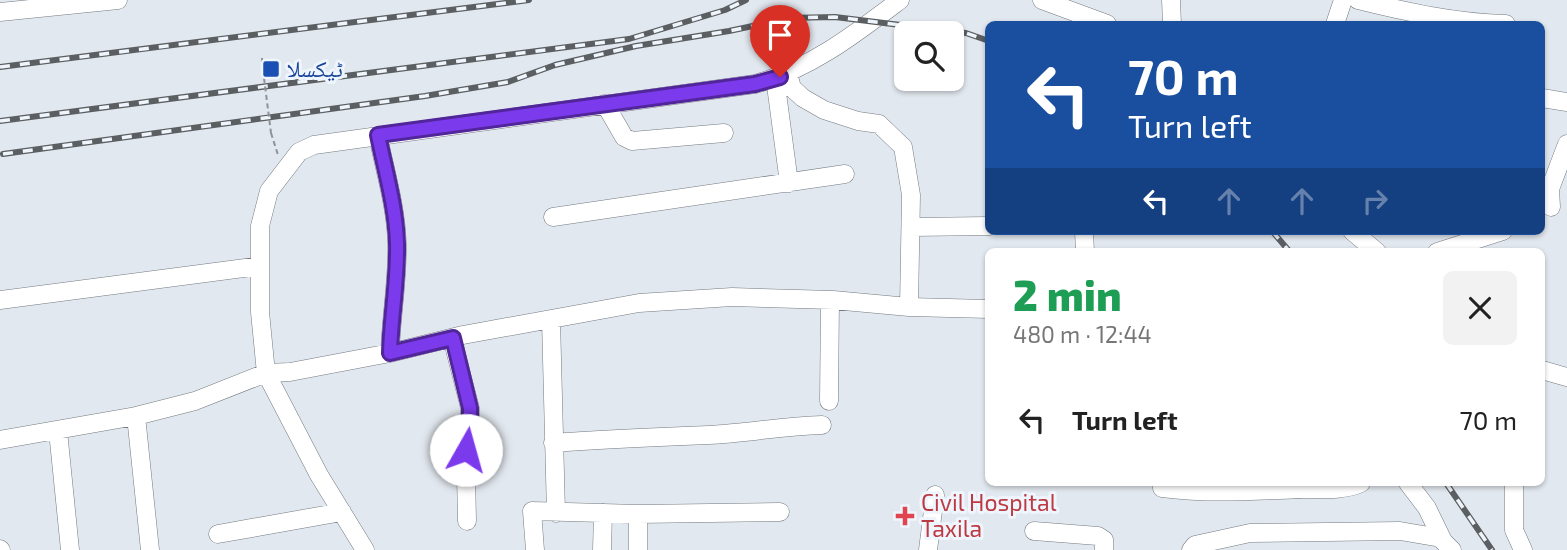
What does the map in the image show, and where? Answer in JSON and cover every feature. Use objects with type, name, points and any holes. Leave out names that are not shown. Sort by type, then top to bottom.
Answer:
[{"type":"street","points":[[0,12],[118,0]]},
{"type":"street","points":[[365,550],[319,475],[266,373],[260,312],[260,226],[269,191],[283,169],[299,152],[314,145],[378,135],[755,84],[807,65],[900,0]]},
{"type":"street","points":[[1042,0],[1099,21]]},
{"type":"street","points":[[1171,0],[1172,21]]},
{"type":"street","points":[[1336,21],[1342,1],[1462,21]]},
{"type":"street","points":[[782,76],[789,183]]},
{"type":"street","points":[[782,76],[803,98],[824,110],[858,121],[879,124],[903,147],[911,195],[909,307]]},
{"type":"street","points":[[1545,98],[1567,102]]},
{"type":"street","points":[[605,104],[625,137],[632,141],[723,133]]},
{"type":"street","points":[[378,135],[397,241],[396,300],[390,353]]},
{"type":"street","points":[[1553,208],[1550,189],[1567,144]]},
{"type":"street","points":[[553,217],[845,174]]},
{"type":"street","points":[[911,226],[985,226]]},
{"type":"street","points":[[1357,235],[1372,248]]},
{"type":"street","points":[[1450,248],[1490,235]]},
{"type":"street","points":[[0,300],[260,266]]},
{"type":"street","points":[[0,440],[136,416],[195,401],[266,373],[290,372],[639,303],[732,297],[985,309]]},
{"type":"street","points":[[829,401],[830,300]]},
{"type":"street","points":[[551,320],[556,513]]},
{"type":"street","points":[[453,338],[470,408],[470,420],[465,426],[467,521]]},
{"type":"street","points":[[1545,371],[1567,377]]},
{"type":"street","points":[[136,416],[150,550]]},
{"type":"street","points":[[553,443],[646,436],[710,435],[822,425]]},
{"type":"street","points":[[58,431],[70,550]]},
{"type":"street","points":[[1161,488],[1201,493],[1354,486]]},
{"type":"street","points":[[1410,486],[1427,508],[1447,544]]},
{"type":"street","points":[[1514,486],[1514,530],[1523,550]]},
{"type":"street","points":[[928,550],[935,495]]},
{"type":"street","points":[[535,550],[532,511],[638,514],[780,512]]},
{"type":"street","points":[[218,534],[342,512]]},
{"type":"street","points":[[602,550],[603,513]]},
{"type":"street","points":[[638,514],[638,550]]},
{"type":"street","points":[[1034,531],[1098,536],[1104,540],[1104,550]]},
{"type":"street","points":[[1191,550],[1195,545],[1250,533],[1400,531],[1447,544]]},
{"type":"path","points":[[262,58],[271,133],[283,169]]},
{"type":"railway","points":[[0,67],[529,0]]},
{"type":"railway","points":[[0,121],[629,39],[725,10],[746,0]]},
{"type":"railway","points":[[3,154],[425,96],[508,82],[555,65],[636,46],[796,17]]},
{"type":"railway","points":[[788,18],[835,17],[966,33],[985,40]]},
{"type":"railway","points":[[1275,235],[1287,248]]},
{"type":"railway","points":[[1448,486],[1492,550]]},
{"type":"place","name":"ٹیکسلا","points":[[271,69]]},
{"type":"place","name":"Civil Hospital Taxila","points":[[905,516]]},
{"type":"route","points":[[466,450],[465,426],[470,420],[470,408],[453,338],[390,353],[396,300],[397,241],[378,135],[755,84],[780,77]]}]
